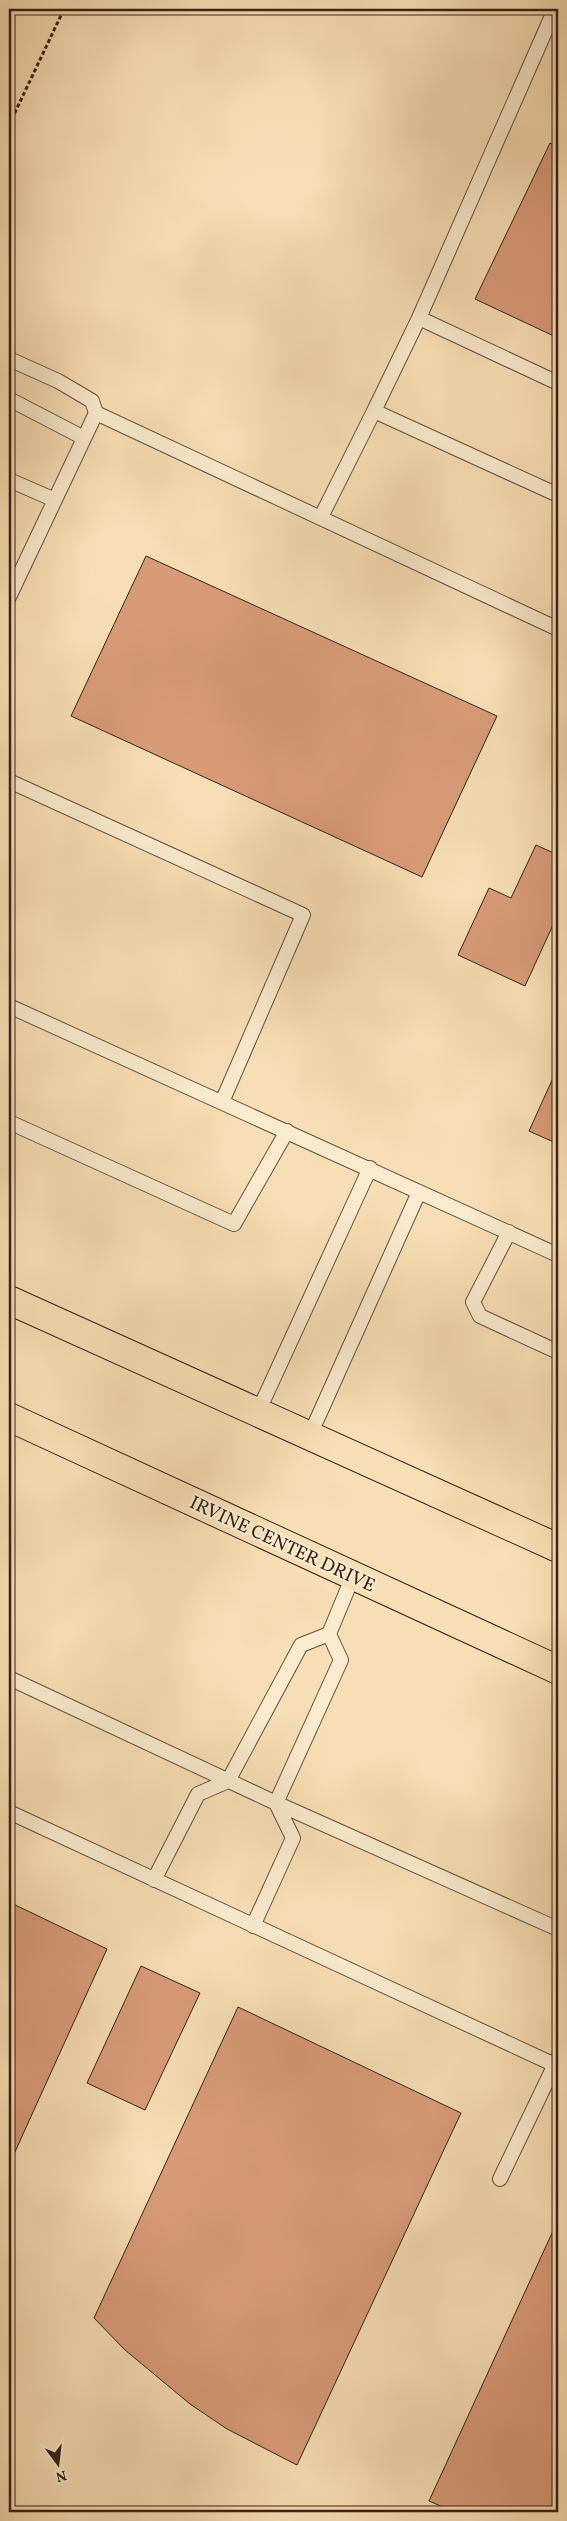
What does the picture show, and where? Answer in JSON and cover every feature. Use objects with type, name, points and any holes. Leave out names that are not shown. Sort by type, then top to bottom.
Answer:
[{"type":"main road","points":[[9,1300],[558,1548]]},
{"type":"main road","name":"IRVINE CENTER DRIVE","points":[[9,1416],[558,1670]]},
{"type":"lane","points":[[321,517],[419,318],[555,9]]},
{"type":"lane","points":[[419,318],[558,382]]},
{"type":"lane","points":[[9,359],[58,382],[92,401],[96,413],[9,597]]},
{"type":"lane","points":[[9,399],[84,438]]},
{"type":"lane","points":[[374,411],[558,496]]},
{"type":"lane","points":[[96,413],[558,629]]},
{"type":"lane","points":[[9,480],[55,500]]},
{"type":"lane","points":[[9,781],[303,915],[222,1102]]},
{"type":"lane","points":[[9,1006],[370,1168],[558,1255]]},
{"type":"lane","points":[[9,1122],[234,1224],[287,1131]]},
{"type":"lane","points":[[258,1412],[370,1168]]},
{"type":"lane","points":[[310,1435],[419,1192]]},
{"type":"lane","points":[[509,1232],[473,1302],[480,1316],[558,1352]]},
{"type":"lane","points":[[154,1880],[198,1794],[228,1781],[302,1645],[329,1634],[353,1576]]},
{"type":"lane","points":[[276,1803],[341,1660],[329,1634]]},
{"type":"lane","points":[[9,1678],[276,1803],[558,1929]]},
{"type":"lane","points":[[253,1926],[293,1838],[276,1803]]},
{"type":"lane","points":[[9,1812],[253,1926],[557,2062],[500,2179]]},
{"type":"path","points":[[9,125],[64,9]]},
{"type":"building","points":[[550,143],[558,147],[558,338],[475,299]]},
{"type":"building","points":[[146,556],[497,716],[422,877],[71,716]]},
{"type":"building","points":[[536,845],[558,855],[558,914],[525,986],[458,955],[489,888],[511,898]]},
{"type":"building","points":[[558,1067],[558,1144],[529,1131]]},
{"type":"building","points":[[9,1902],[107,1949],[9,2165]]},
{"type":"building","points":[[141,1966],[200,1993],[145,2110],[87,2083]]},
{"type":"building","points":[[238,2007],[461,2113],[297,2465],[227,2429],[190,2404],[125,2350],[94,2318]]},
{"type":"building","points":[[558,2220],[558,2512],[454,2512],[429,2501]]}]
